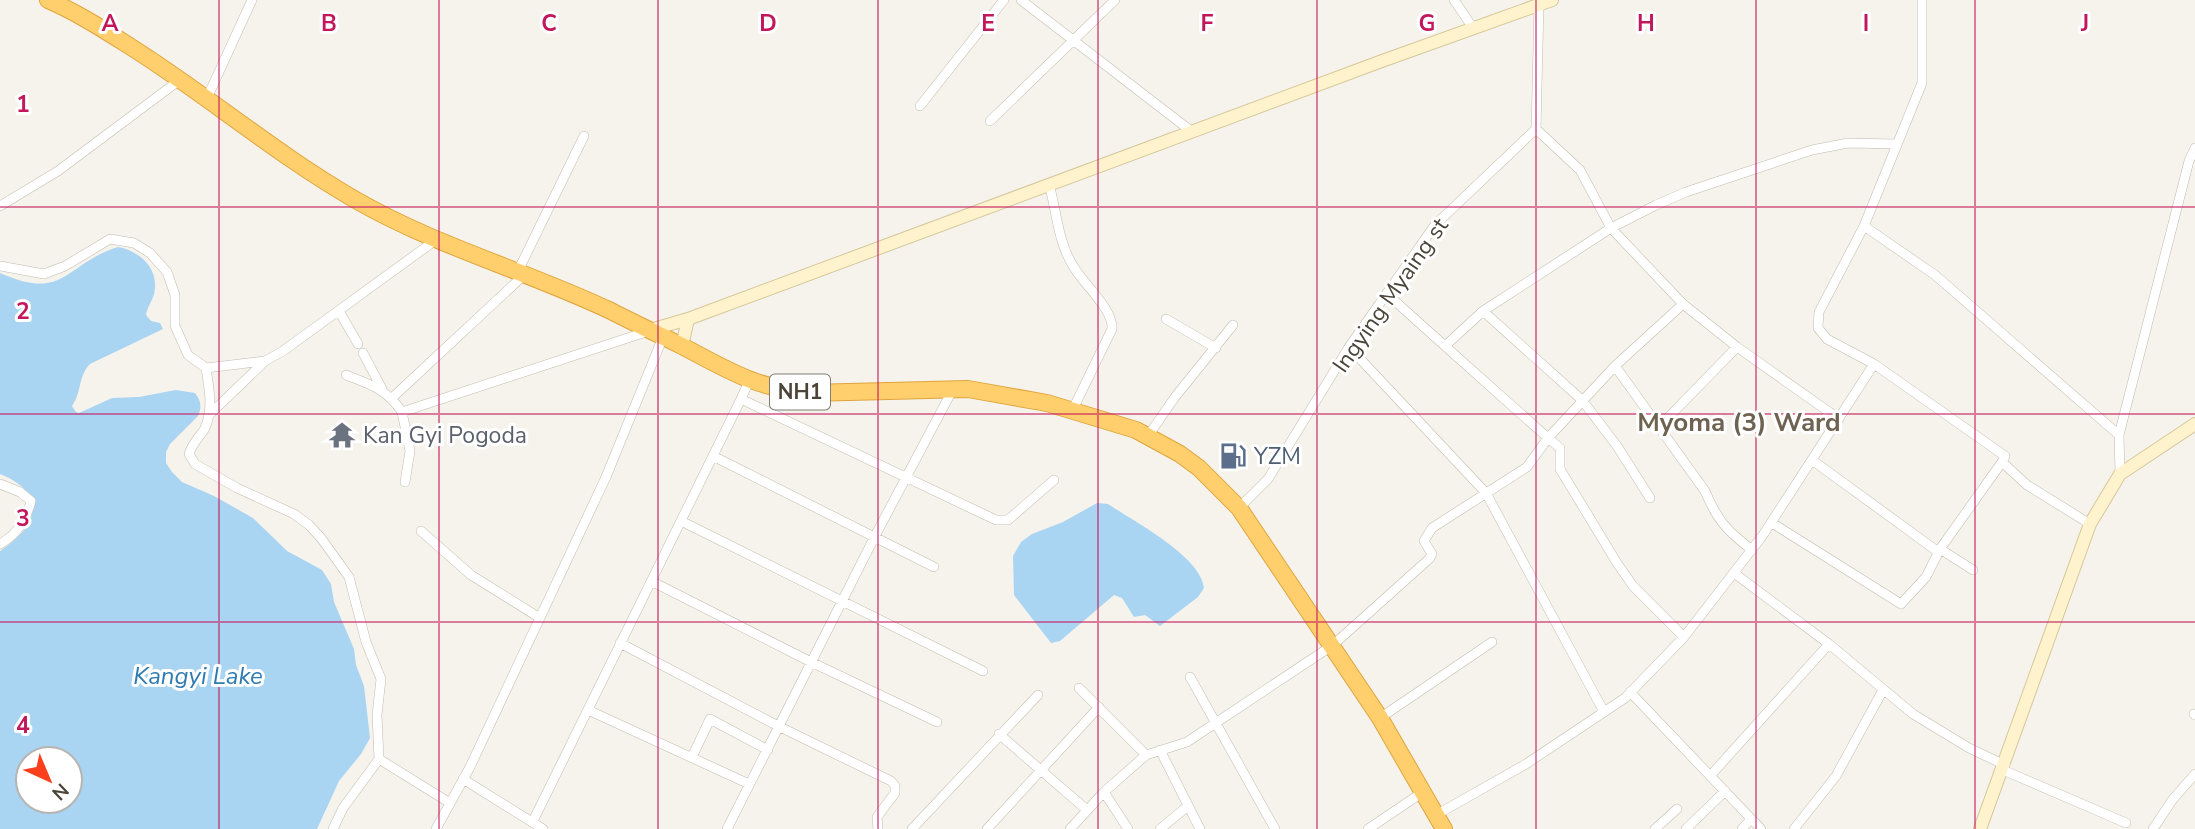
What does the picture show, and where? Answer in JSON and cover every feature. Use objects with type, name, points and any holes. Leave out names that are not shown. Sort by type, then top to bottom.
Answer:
[{"type":"highway","name":"NH1","points":[[48,0],[71,4],[354,199],[437,239],[522,273],[657,334],[750,381],[788,391],[809,393],[968,389],[1047,403],[1148,436],[1180,454],[1199,468],[1239,508],[1380,718],[1440,822]]},
{"type":"main road","points":[[657,334],[688,319],[1191,131],[1552,0]]},
{"type":"main road","points":[[682,346],[688,319]]},
{"type":"main road","points":[[1980,829],[2091,524],[2120,474],[2195,424]]},
{"type":"street","points":[[207,98],[252,0]]},
{"type":"street","points":[[920,106],[1004,0]]},
{"type":"street","points":[[1021,0],[1191,131]]},
{"type":"street","points":[[990,121],[1115,0]]},
{"type":"street","points":[[1454,0],[1473,28]]},
{"type":"street","points":[[1772,523],[1901,604],[1926,578],[1940,549],[2005,456],[1874,364],[1827,339],[1818,328],[1819,312],[1864,226],[1922,83],[1922,0]]},
{"type":"street","points":[[1539,5],[1536,129],[1580,170],[1611,228],[1683,304],[1737,347],[1839,419]]},
{"type":"street","points":[[0,191],[4,203],[58,171],[181,79]]},
{"type":"street","name":"Ingying Myaing st","points":[[1239,508],[1268,479],[1349,347],[1435,225],[1536,129]]},
{"type":"street","points":[[392,398],[522,273],[584,135]]},
{"type":"street","points":[[1445,346],[1483,311],[1611,228],[1686,192],[1812,150],[1848,143],[1897,144]]},
{"type":"street","points":[[2120,474],[2119,435],[2189,161],[2195,148]]},
{"type":"street","points":[[1049,184],[1063,251],[1099,303],[1110,313],[1112,321],[1112,329],[1072,411]]},
{"type":"street","points":[[1864,226],[1936,275],[2119,435]]},
{"type":"street","points":[[0,266],[44,274],[65,266],[110,239],[134,243],[150,253],[167,272],[175,295],[174,326],[188,355],[206,368],[265,361]]},
{"type":"street","points":[[209,415],[265,361],[283,351],[437,239]]},
{"type":"street","points":[[1387,294],[1560,448],[1560,469],[1633,586],[1684,637]]},
{"type":"street","points":[[1070,829],[1104,792],[1146,755],[1187,741],[1333,645],[1429,559],[1432,554],[1423,541],[1432,528],[1527,467],[1548,438],[1582,400],[1683,304]]},
{"type":"street","points":[[339,311],[382,389]]},
{"type":"street","points":[[1483,311],[1582,400],[1617,446],[1650,498]]},
{"type":"street","points":[[1166,319],[1216,348]]},
{"type":"street","points":[[1148,436],[1175,397],[1233,326]]},
{"type":"street","points":[[402,412],[657,334]]},
{"type":"street","points":[[436,829],[463,779],[606,477],[657,334]]},
{"type":"street","points":[[1349,347],[1486,493],[1604,712]]},
{"type":"street","points":[[1659,426],[1737,347]]},
{"type":"street","points":[[1440,822],[1604,712],[1630,692],[1684,637],[1772,523],[1874,364]]},
{"type":"street","points":[[1615,366],[1705,491],[1713,511],[1727,531],[1752,550]]},
{"type":"street","points":[[206,368],[209,415],[204,429],[188,454],[190,460],[237,488],[294,514],[309,525],[349,577],[366,642],[381,679],[377,715],[379,760],[342,808],[333,829]]},
{"type":"street","points":[[346,375],[382,389],[402,412],[410,451],[405,482]]},
{"type":"street","points":[[533,821],[750,381]]},
{"type":"street","points":[[727,829],[875,536],[953,389]]},
{"type":"street","points":[[741,399],[1003,521],[1013,516],[1054,480]]},
{"type":"street","points":[[713,456],[934,567]]},
{"type":"street","points":[[1812,460],[1937,551],[1940,549],[1972,570]]},
{"type":"street","points":[[2002,462],[2027,485],[2091,524]]},
{"type":"street","points":[[0,484],[20,492],[32,501],[27,517],[7,540],[0,544]]},
{"type":"street","points":[[681,521],[983,671]]},
{"type":"street","points":[[421,531],[471,575],[540,618]]},
{"type":"street","points":[[1734,573],[1829,644],[1924,721],[2004,768],[2126,823]]},
{"type":"street","points":[[651,581],[937,722]]},
{"type":"street","points":[[1380,718],[1492,642]]},
{"type":"street","points":[[620,643],[780,727],[891,781],[895,786],[895,793],[877,817],[878,829]]},
{"type":"street","points":[[1710,776],[1829,644]]},
{"type":"street","points":[[1190,677],[1275,829]]},
{"type":"street","points":[[1079,688],[1146,755]]},
{"type":"street","points":[[1794,829],[1836,776],[1883,690]]},
{"type":"street","points":[[1630,692],[1761,829]]},
{"type":"street","points":[[912,829],[1038,695]]},
{"type":"street","points":[[987,829],[1099,707]]},
{"type":"street","points":[[587,710],[749,784]]},
{"type":"street","points":[[692,757],[710,719],[768,750]]},
{"type":"street","points":[[999,734],[1087,810]]},
{"type":"street","points":[[1160,750],[1200,829]]},
{"type":"street","points":[[379,760],[450,803]]},
{"type":"street","points":[[2153,829],[2173,799],[2195,774]]},
{"type":"street","points":[[463,779],[543,829]]},
{"type":"street","points":[[1686,829],[1725,791]]},
{"type":"street","points":[[1104,792],[1128,829]]},
{"type":"street","points":[[1367,829],[1423,792]]},
{"type":"street","points":[[1160,829],[1188,806]]},
{"type":"street","points":[[1655,829],[1677,809]]},
{"type":"street","points":[[1742,829],[1751,819]]},
{"type":"water","name":"Kangyi Lake","points":[[118,247],[141,257],[151,269],[155,285],[146,315],[151,321],[160,323],[163,329],[90,364],[72,406],[76,412],[112,398],[139,397],[176,390],[195,393],[200,404],[198,416],[170,444],[166,452],[166,463],[172,472],[182,482],[253,518],[287,551],[322,570],[331,584],[334,602],[354,649],[356,665],[364,686],[370,738],[339,781],[317,829],[0,829],[0,551],[23,532],[33,511],[32,501],[26,491],[0,474],[0,273],[39,284],[64,277],[86,262]]},
{"type":"water","points":[[1097,503],[1108,504],[1164,540],[1191,564],[1200,576],[1204,588],[1198,597],[1160,626],[1145,615],[1134,617],[1122,598],[1114,595],[1060,641],[1051,643],[1014,595],[1013,556],[1021,542],[1032,534],[1063,522]]},
{"type":"place","name":"Kan Gyi Pogoda","points":[[342,435]]},
{"type":"place","name":"YZM","points":[[1233,456]]},
{"type":"district","name":"Myoma (3) Ward","points":[[1739,422]]}]
